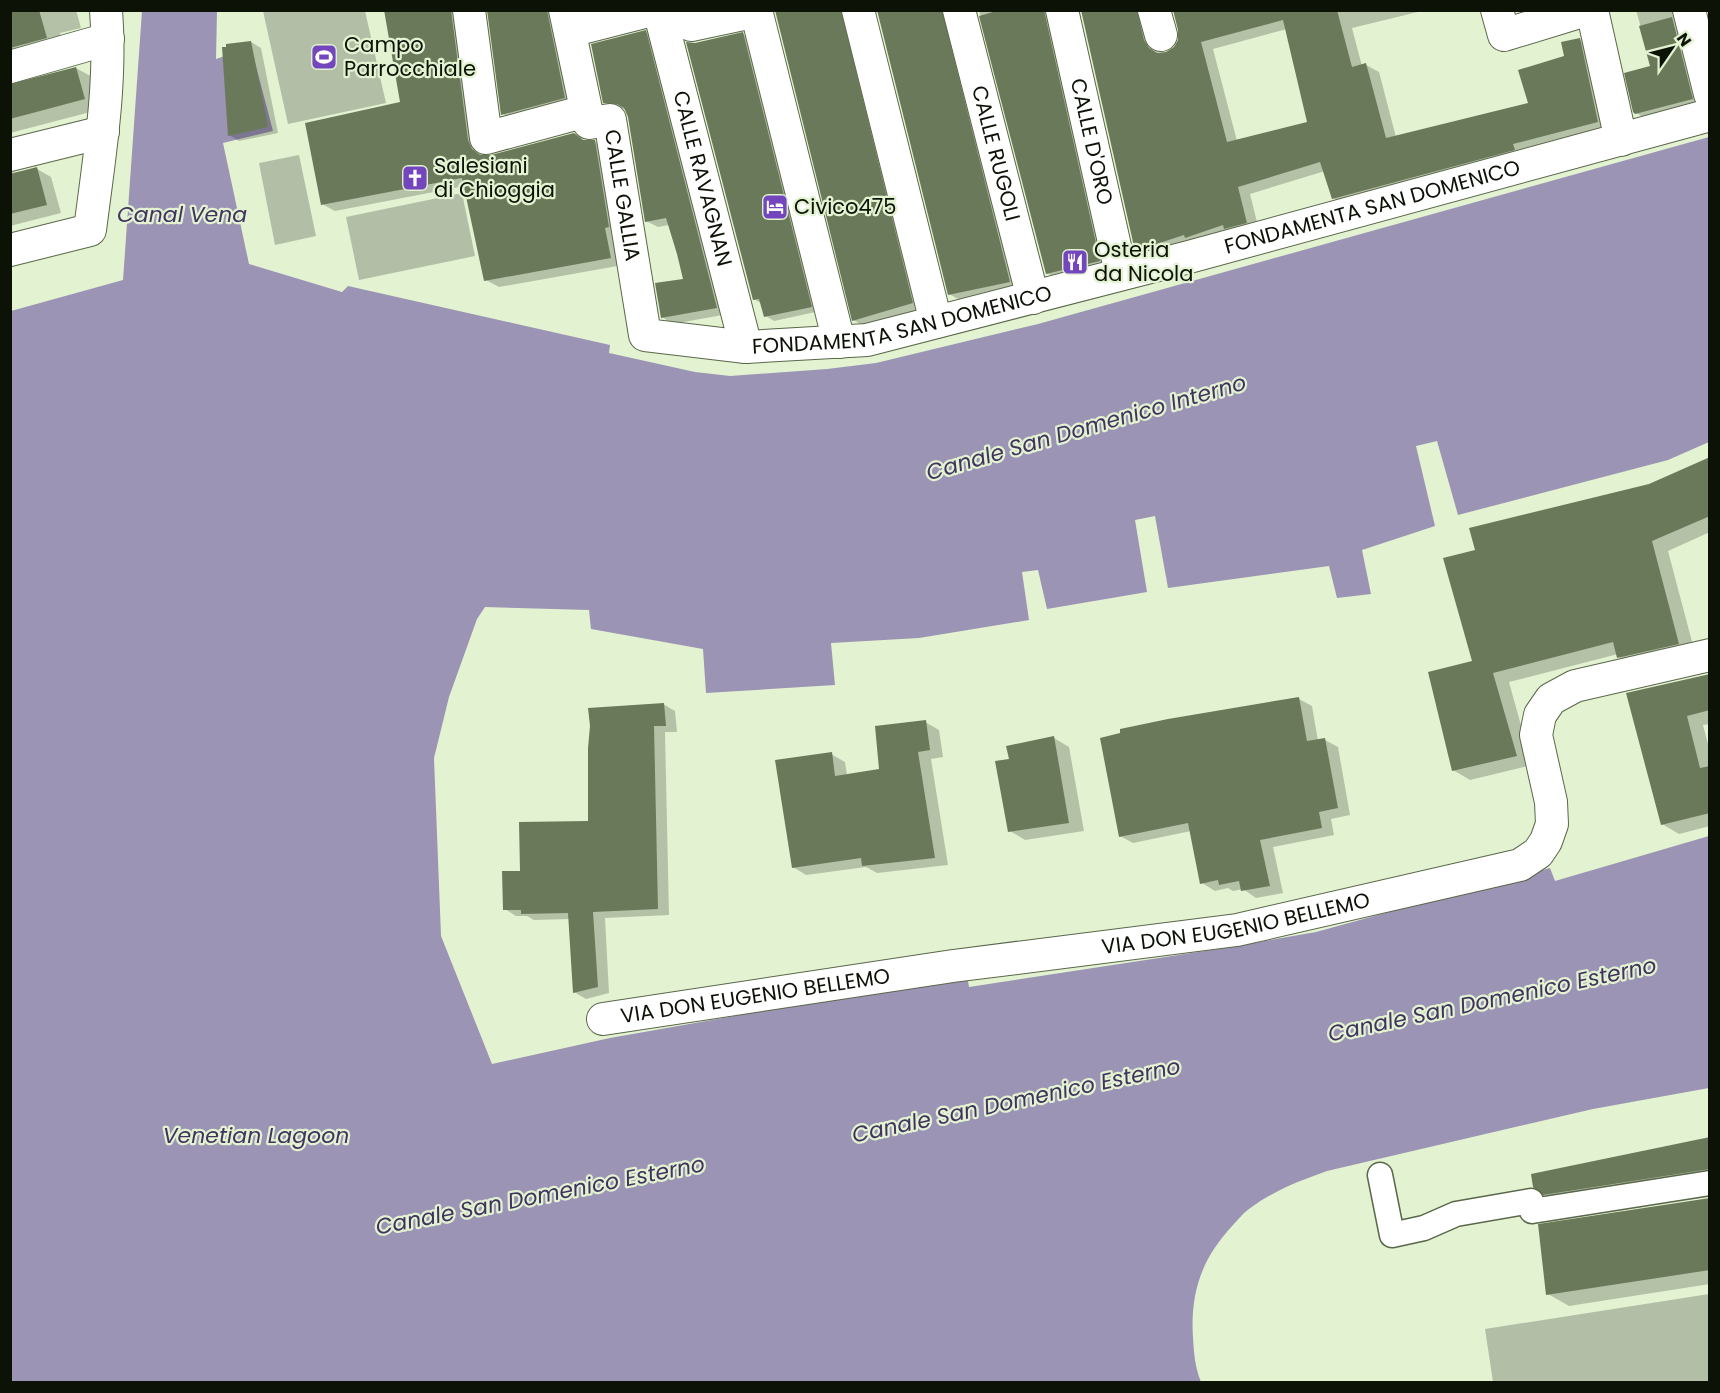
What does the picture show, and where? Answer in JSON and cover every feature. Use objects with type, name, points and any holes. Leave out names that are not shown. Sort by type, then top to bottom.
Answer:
[{"type":"street","points":[[469,10],[486,138],[586,111]]},
{"type":"street","points":[[567,21],[652,10]]},
{"type":"street","name":"CALLE RAVAGNAN","points":[[661,10],[691,25],[756,11]]},
{"type":"street","name":"CALLE RAVAGNAN","points":[[661,10],[746,347]]},
{"type":"street","points":[[858,10],[936,322]]},
{"type":"street","name":"CALLE RUGOLI","points":[[959,10],[1033,298]]},
{"type":"street","name":"CALLE D'ORO","points":[[1062,10],[1121,273]]},
{"type":"street","points":[[1497,10],[1504,35],[1586,10]]},
{"type":"street","points":[[1592,10],[1621,140]]},
{"type":"street","points":[[1689,10],[1710,94]]},
{"type":"street","points":[[756,11],[839,342]]},
{"type":"street","name":"CALLE GALLIA","points":[[567,21],[589,123],[610,120],[645,335]]},
{"type":"street","points":[[10,67],[107,25],[103,132],[90,230],[10,250]]},
{"type":"street","name":"FONDAMENTA SAN DOMENICO","points":[[645,335],[746,347],[867,339],[1189,257],[1710,115]]},
{"type":"street","points":[[10,155],[103,132]]},
{"type":"street","name":"VIA DON EUGENIO BELLEMO","points":[[603,1019],[953,966],[1237,930],[1520,865],[1538,853],[1546,841],[1552,824],[1551,802],[1536,735],[1540,715],[1551,699],[1575,686],[1710,655]]},
{"type":"street","points":[[1380,1175],[1392,1235],[1424,1228],[1456,1214],[1531,1201],[1532,1211],[1710,1182]]},
{"type":"green space","name":"Campo Parrocchiale","points":[[263,11],[365,11],[386,103],[288,124]]},
{"type":"green space","points":[[299,155],[316,236],[275,245],[259,163]]},
{"type":"green space","points":[[462,193],[475,256],[359,280],[346,217]]},
{"type":"green space","points":[[1709,1294],[1709,1382],[1493,1382],[1485,1329]]},
{"type":"water","name":"Venetian Lagoon","points":[[142,11],[217,11],[216,59],[251,47],[273,131],[223,143],[249,264],[342,292],[348,286],[610,345],[609,353],[695,372],[730,376],[876,363],[1038,324],[1709,137],[1709,442],[1668,460],[1458,515],[1437,441],[1416,446],[1435,526],[1362,550],[1371,594],[1337,598],[1329,566],[1168,588],[1155,516],[1135,520],[1147,592],[1047,609],[1038,570],[1022,572],[1029,620],[919,638],[831,643],[835,685],[706,693],[703,649],[591,629],[589,610],[485,607],[477,619],[449,697],[434,758],[441,936],[492,1064],[610,1038],[967,975],[969,987],[1316,932],[1550,868],[1555,881],[1709,836],[1709,1088],[1593,1109],[1327,1171],[1267,1197],[1245,1212],[1222,1237],[1200,1277],[1194,1306],[1193,1338],[1197,1371],[1201,1382],[11,1382],[11,311],[123,280]]},
{"type":"building","points":[[10,10],[39,10],[47,38],[10,48]]},
{"type":"building","points":[[384,10],[451,10],[468,140],[472,149],[480,155],[491,155],[574,133],[583,140],[595,140],[609,227],[605,228],[611,258],[484,281],[462,178],[321,205],[305,123],[400,102]]},
{"type":"building","points":[[487,10],[547,10],[565,98],[501,115]]},
{"type":"building","points":[[775,10],[841,10],[913,303],[852,321]]},
{"type":"building","points":[[877,10],[942,10],[1010,282],[948,295]]},
{"type":"building","points":[[1000,10],[1044,10],[1100,261],[1046,274],[979,16]]},
{"type":"building","points":[[1081,10],[1137,10],[1144,40],[1149,48],[1157,53],[1166,52],[1174,47],[1178,40],[1173,10],[1337,10],[1352,67],[1366,63],[1386,138],[1528,103],[1518,70],[1564,56],[1561,42],[1580,38],[1598,122],[1513,144],[1515,150],[1332,199],[1320,162],[1238,187],[1247,223],[1224,229],[1223,225],[1135,251]],"holes":[[[1283,20],[1307,122],[1227,142],[1201,42]]]},
{"type":"building","points":[[1672,17],[1693,99],[1635,114],[1624,73],[1650,66],[1639,26]]},
{"type":"building","points":[[646,30],[717,308],[661,318],[655,283],[683,279],[677,254],[666,218],[645,222],[628,117],[624,108],[617,104],[603,103],[591,44]]},
{"type":"building","points":[[743,32],[812,307],[764,317],[759,299],[753,300],[686,42],[695,43]]},
{"type":"building","points":[[251,41],[268,127],[228,136],[222,47],[226,47],[226,44]]},
{"type":"building","points":[[76,67],[85,99],[10,119],[10,84]]},
{"type":"building","points":[[37,167],[47,205],[10,214],[10,174]]},
{"type":"building","points":[[1710,457],[1710,516],[1652,541],[1679,644],[1617,658],[1613,642],[1493,673],[1517,756],[1452,771],[1428,672],[1472,661],[1443,558],[1475,550],[1469,528],[1649,484]]},
{"type":"building","points":[[1710,674],[1710,710],[1687,716],[1700,768],[1710,766],[1710,813],[1661,825],[1626,693]]},
{"type":"building","points":[[1299,697],[1307,741],[1325,738],[1338,808],[1319,812],[1322,828],[1260,840],[1270,886],[1241,891],[1239,881],[1219,885],[1218,880],[1200,884],[1188,823],[1119,837],[1100,738],[1120,733],[1120,729],[1168,719]]},
{"type":"building","points":[[664,703],[666,726],[654,726],[658,909],[593,912],[598,987],[573,993],[568,913],[521,914],[521,910],[503,910],[502,871],[520,871],[519,822],[588,821],[590,726],[588,708]]},
{"type":"building","points":[[926,720],[930,750],[918,752],[935,858],[862,866],[861,858],[792,868],[775,760],[832,752],[835,776],[879,769],[875,726]]},
{"type":"building","points":[[1054,736],[1069,823],[1008,832],[995,761],[1009,759],[1006,746]]},
{"type":"building","points":[[1710,1137],[1710,1169],[1543,1195],[1533,1187],[1531,1174]]},
{"type":"building","points":[[1710,1198],[1710,1270],[1546,1295],[1538,1224]]},
{"type":"place","name":"Campo Parrocchiale","points":[[324,57]]},
{"type":"place","name":"Salesiani di Chioggia","points":[[415,178]]},
{"type":"place","name":"Civico475","points":[[775,207]]},
{"type":"place","name":"Osteria da Nicola","points":[[1075,262]]},
{"type":"water label","name":"Canal Vena","points":[[182,214]]},
{"type":"water label","name":"Canale San Domenico Interno","points":[[1086,427]]},
{"type":"water label","name":"Canale San Domenico Esterno","points":[[1492,999]]},
{"type":"water label","name":"Canale San Domenico Esterno","points":[[1016,1100]]},
{"type":"water label","name":"Canale San Domenico Esterno","points":[[540,1195]]}]
